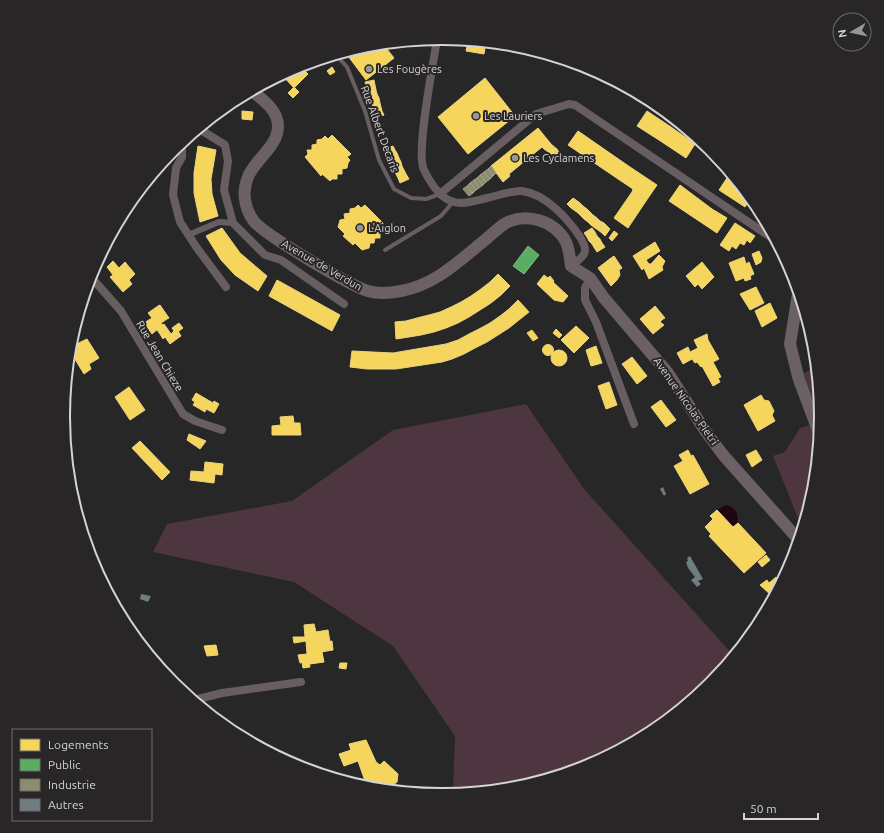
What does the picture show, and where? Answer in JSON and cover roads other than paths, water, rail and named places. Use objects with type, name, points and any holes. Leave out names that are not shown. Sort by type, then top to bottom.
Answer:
[{"type":"main road","name":"Avenue de Verdun","points":[[257,95],[266,102],[275,113],[278,125],[276,139],[248,176],[244,193],[247,208],[253,221],[272,237],[368,292],[391,293],[416,288],[439,276],[506,223],[520,219],[542,220],[553,226],[566,242],[571,266]]},
{"type":"main road","name":"Avenue Nicolas Pietri","points":[[571,266],[590,278],[604,298],[668,373],[706,432],[724,456],[794,535]]},
{"type":"main road","points":[[796,305],[790,344],[799,380],[814,419]]},
{"type":"street","points":[[436,45],[421,148],[422,168],[440,194],[454,202],[466,203],[522,190],[535,195],[552,205],[573,227],[585,246],[585,252],[582,257],[571,266]]},
{"type":"street","points":[[440,194],[536,114],[569,104],[575,105],[765,233]]},
{"type":"street","points":[[205,131],[225,145],[228,161],[224,190],[233,223],[265,255],[281,260],[344,304]]},
{"type":"street","points":[[182,151],[182,158],[176,168],[173,195],[180,222],[226,287]]},
{"type":"street","points":[[188,235],[219,222],[233,223]]},
{"type":"street","points":[[590,278],[585,288],[585,300],[596,322],[634,424]]},
{"type":"street","name":"Rue Jean Chieze","points":[[96,282],[121,311],[183,414],[195,421],[222,430]]},
{"type":"street","points":[[200,698],[222,693],[301,682]]},
{"type":"lane","name":"Rue Albert Decaris","points":[[340,60],[347,67],[365,111],[379,160],[394,189],[411,198],[426,199],[440,194]]},
{"type":"lane","points":[[385,250],[441,216],[454,202]]},
{"type":"place","name":"Les Fougères","points":[[369,69]]},
{"type":"place","name":"Les Lauriers","points":[[476,116]]},
{"type":"place","name":"Les Cyclamens","points":[[515,158]]},
{"type":"place","name":"L'Aiglon","points":[[360,228]]}]
